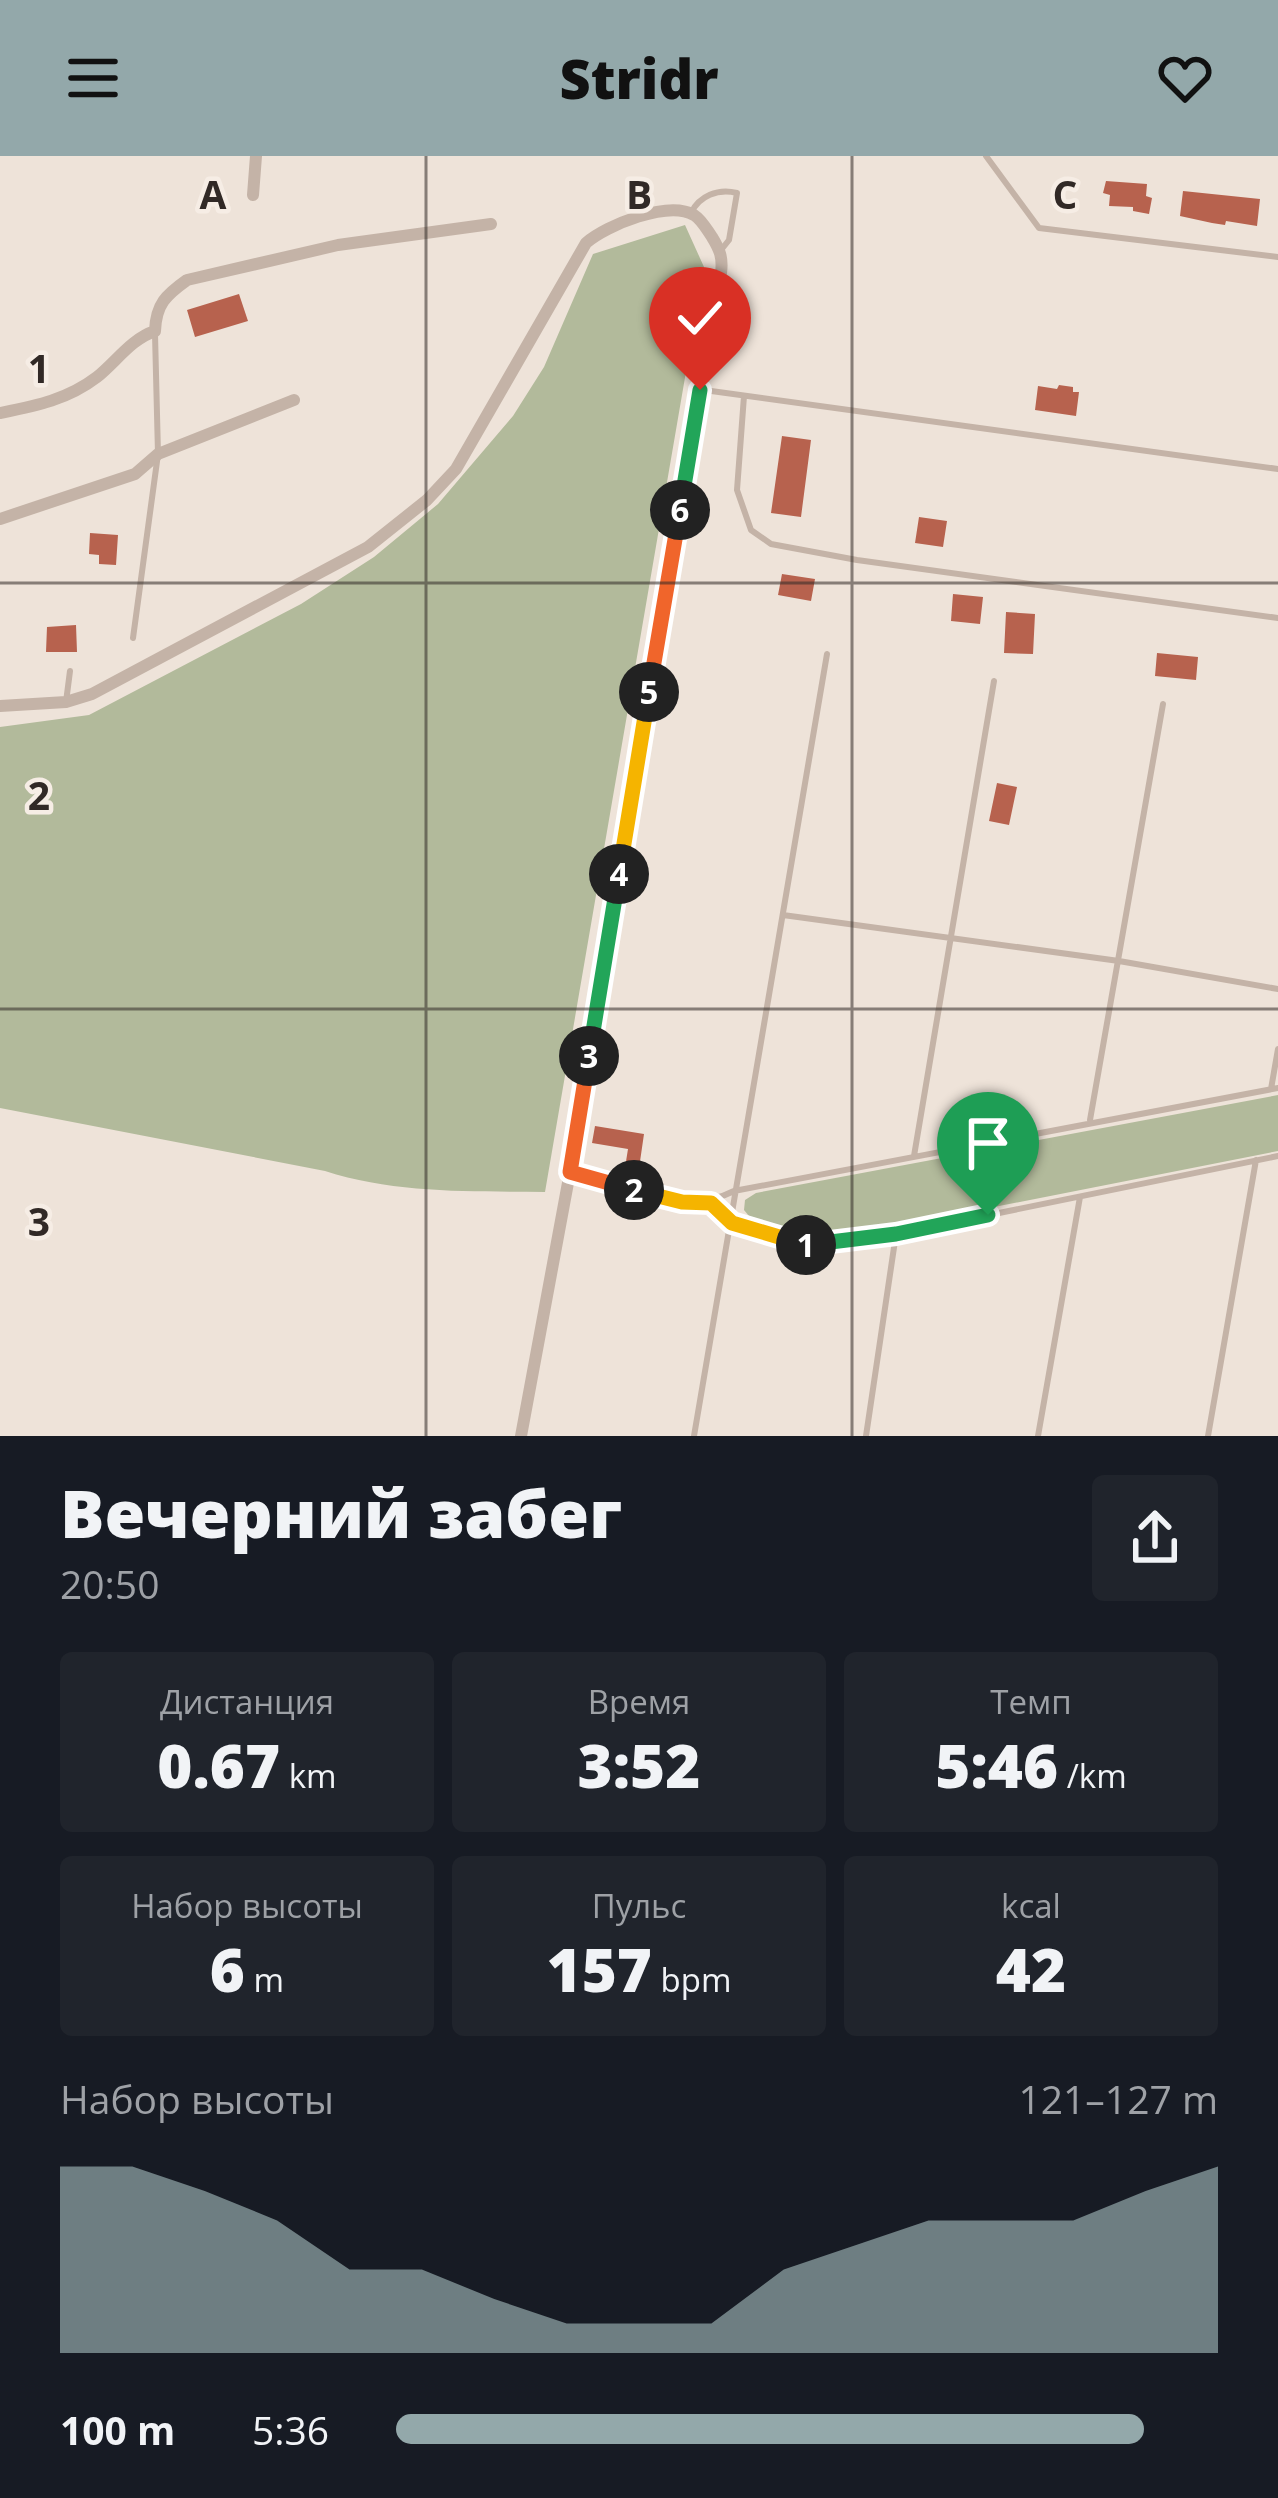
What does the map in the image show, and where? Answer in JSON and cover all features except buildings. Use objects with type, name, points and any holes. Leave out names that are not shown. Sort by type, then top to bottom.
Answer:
[{"type":"street","points":[[253,195],[256,156]]},
{"type":"street","points":[[0,706],[66,702],[105,689],[368,547],[393,528],[456,469],[586,243],[622,221],[666,212],[691,213],[720,251],[721,273],[521,1436]]},
{"type":"street","points":[[0,413],[52,402],[100,375],[155,331],[156,311],[167,294],[187,280],[338,245],[491,224]]},
{"type":"street","points":[[0,519],[135,474],[158,454],[294,400]]},
{"type":"lane","points":[[986,156],[1039,227],[1278,257]]},
{"type":"lane","points":[[691,213],[706,196],[737,193],[729,240],[720,251]]},
{"type":"lane","points":[[133,638],[158,454],[155,331]]},
{"type":"lane","points":[[700,390],[1278,469]]},
{"type":"lane","points":[[744,396],[736,490],[751,530],[771,544],[1278,618]]},
{"type":"lane","points":[[694,1436],[827,654]]},
{"type":"lane","points":[[66,702],[70,671]]},
{"type":"lane","points":[[914,1156],[994,681]]},
{"type":"lane","points":[[1090,1121],[1163,704]]},
{"type":"lane","points":[[783,915],[1278,989]]},
{"type":"lane","points":[[570,1172],[647,1194],[711,1203],[734,1191],[1275,1088],[1278,1048]]},
{"type":"lane","points":[[711,1203],[732,1223],[811,1246],[896,1234],[1278,1156]]},
{"type":"lane","points":[[1208,1436],[1256,1160]]},
{"type":"lane","points":[[1038,1436],[1080,1196]]},
{"type":"lane","points":[[866,1436],[896,1234]]},
{"type":"green space","points":[[685,225],[704,267],[545,1192],[379,1184],[0,1108],[0,727],[89,715],[301,604],[374,557],[438,504],[513,416],[544,367],[593,254]]},
{"type":"green space","points":[[1278,1095],[1278,1151],[827,1240],[770,1230],[744,1210],[745,1200],[756,1193]]},
{"type":"route","points":[[700,390],[570,1172],[682,1202],[711,1203],[732,1223],[811,1246],[988,1215]]}]
